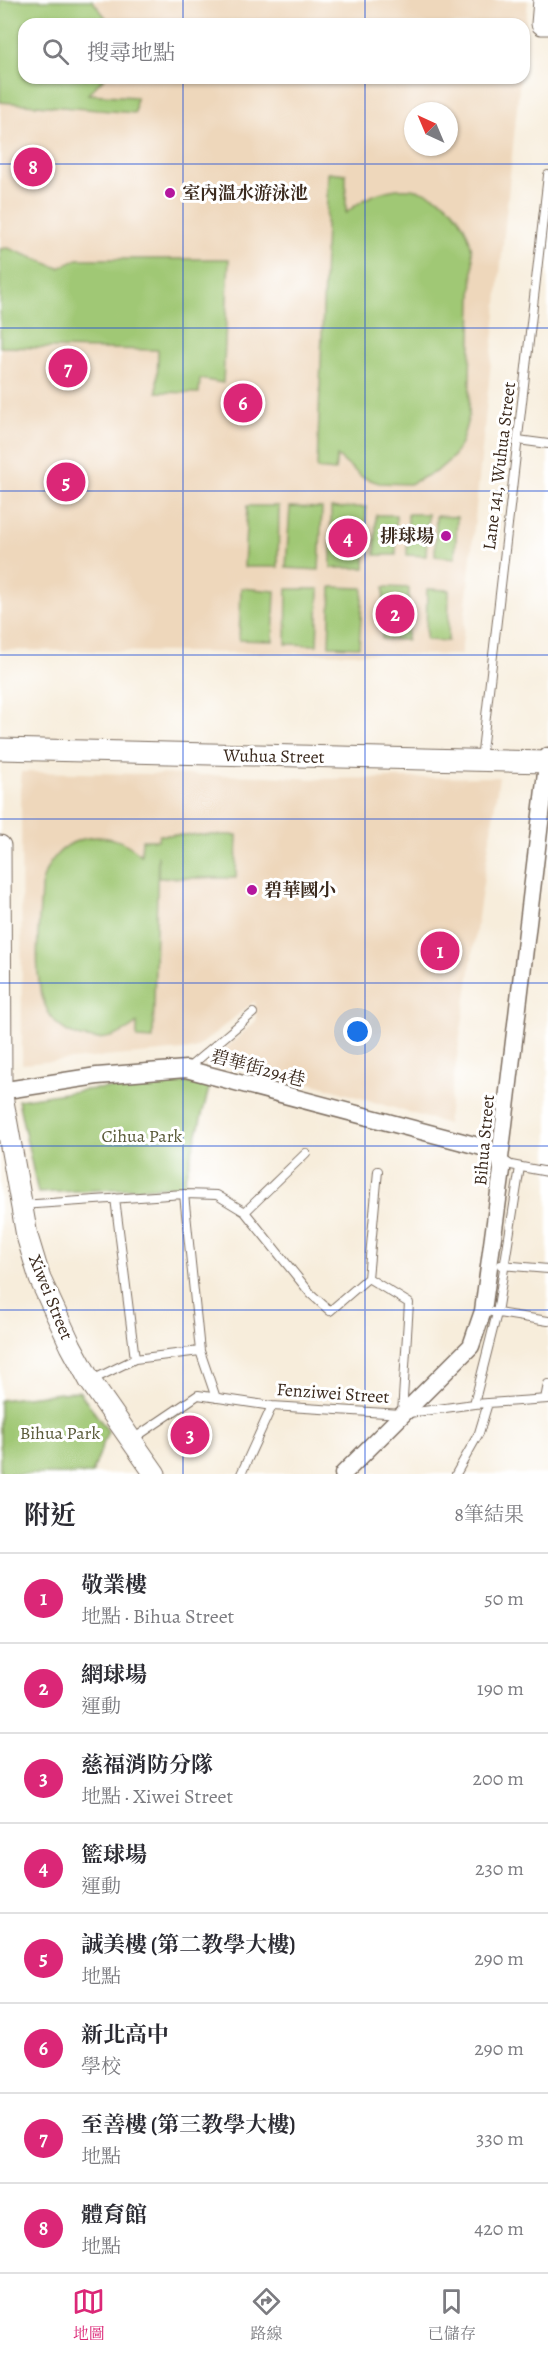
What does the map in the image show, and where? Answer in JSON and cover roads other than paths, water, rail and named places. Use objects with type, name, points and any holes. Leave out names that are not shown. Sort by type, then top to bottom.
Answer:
[{"type":"street","points":[[544,0],[542,24],[548,24]]},
{"type":"street","name":"Wuhua Street","points":[[0,749],[548,760]]},
{"type":"street","name":"Bihua Street","points":[[343,1474],[356,1466],[402,1414],[471,1346],[490,1312],[497,1265],[502,1170],[500,1158],[548,760]]},
{"type":"street","name":"Xiwei Street","points":[[0,846],[1,1091],[21,1205],[40,1279],[90,1381],[155,1474]]},
{"type":"street","name":"碧華街294巷","points":[[1,1091],[97,1076],[186,1070],[482,1147],[500,1158]]},
{"type":"lane","name":"Lane 141, Wuhua Street","points":[[481,760],[548,175]]},
{"type":"lane","points":[[518,440],[548,444]]},
{"type":"lane","points":[[186,1070],[253,1013]]},
{"type":"lane","points":[[245,1212],[306,1153]]},
{"type":"lane","points":[[500,1158],[511,1165],[548,1172]]},
{"type":"lane","points":[[520,1167],[497,1265],[548,1269]]},
{"type":"lane","points":[[21,1205],[184,1194],[217,1195],[245,1212],[311,1294],[330,1311],[368,1278],[378,1171]]},
{"type":"lane","points":[[184,1194],[200,1351],[216,1398]]},
{"type":"lane","points":[[115,1198],[135,1359]]},
{"type":"lane","points":[[368,1278],[409,1303],[402,1414]]},
{"type":"lane","points":[[474,1404],[490,1312],[548,1321]]},
{"type":"lane","points":[[90,1381],[135,1359],[200,1351]]},
{"type":"lane","points":[[546,1399],[548,1384]]},
{"type":"lane","name":"Fenziwei Street","points":[[131,1441],[198,1395],[272,1406],[402,1414],[474,1404],[546,1399]]},
{"type":"lane","points":[[456,1474],[479,1433],[488,1403]]},
{"type":"lane","points":[[241,1474],[272,1406]]},
{"type":"place","name":"體育館","points":[[33,167]]},
{"type":"place","name":"室內溫水游泳池","points":[[170,193]]},
{"type":"place","name":"至善樓 (第三教學大樓)","points":[[68,368]]},
{"type":"place","name":"新北高中","points":[[243,403]]},
{"type":"place","name":"誠美樓 (第二教學大樓)","points":[[66,482]]},
{"type":"place","name":"排球場","points":[[446,536]]},
{"type":"place","name":"籃球場","points":[[348,538]]},
{"type":"place","name":"網球場","points":[[395,614]]},
{"type":"place","name":"碧華國小","points":[[252,890]]},
{"type":"place","name":"敬業樓","points":[[440,951]]},
{"type":"place","name":"慈福消防分隊","points":[[190,1435]]},
{"type":"park label","name":"Cihua Park","points":[[142,1136]]},
{"type":"park label","name":"Bihua Park","points":[[60,1433]]}]
